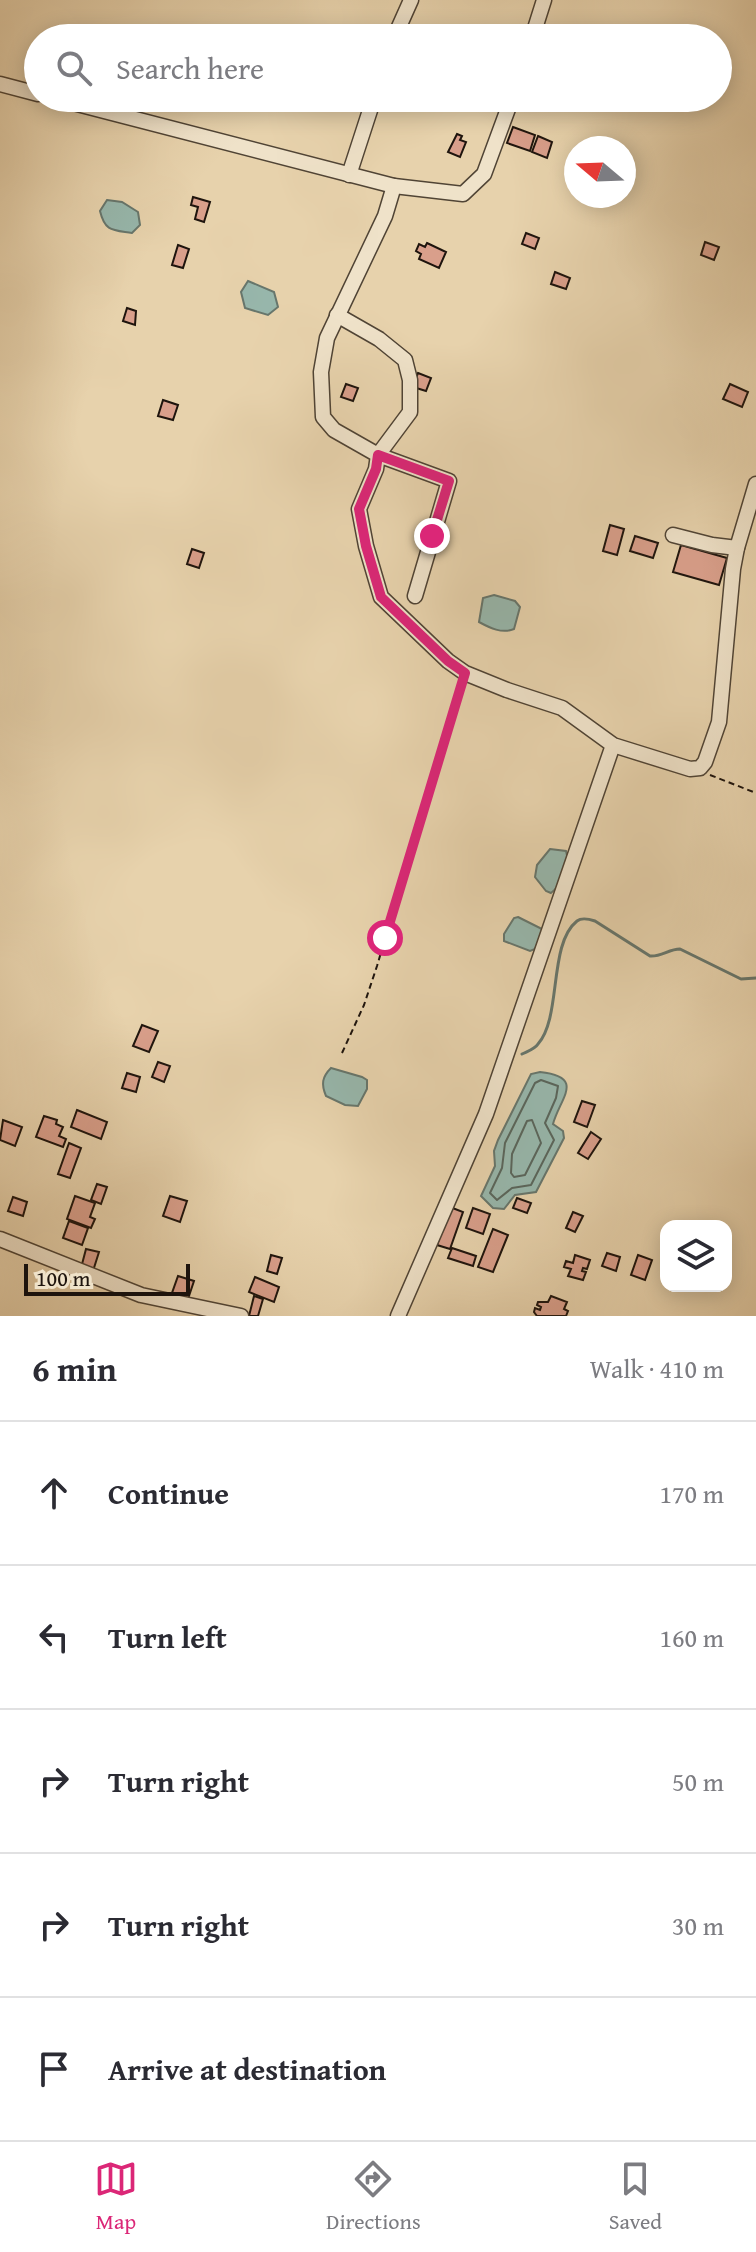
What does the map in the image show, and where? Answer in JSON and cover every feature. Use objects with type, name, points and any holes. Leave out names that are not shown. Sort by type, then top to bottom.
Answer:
[{"type":"street","points":[[400,24],[411,0]]},
{"type":"street","points":[[536,24],[544,0]]},
{"type":"street","points":[[0,84],[24,90]]},
{"type":"street","points":[[108,112],[394,186],[463,194],[484,174],[507,112]]},
{"type":"street","points":[[349,175],[369,112]]},
{"type":"street","points":[[394,186],[380,228],[327,338],[321,372],[323,417],[334,430],[378,455],[449,481],[415,596]]},
{"type":"street","points":[[337,315],[379,339],[405,360],[410,380],[410,412],[378,455],[376,469],[359,509],[381,597],[448,661],[465,673],[562,708],[613,745],[694,769],[705,762],[719,722],[737,548],[753,507],[756,484]]},
{"type":"street","points":[[673,535],[737,548]]},
{"type":"street","points":[[398,1316],[486,1114],[613,745]]},
{"type":"street","points":[[0,1239],[141,1295],[241,1316]]},
{"type":"path","points":[[342,1053],[364,1005],[377,966],[465,673]]},
{"type":"path","points":[[694,769],[756,793]]},
{"type":"water","points":[[107,200],[122,202],[138,212],[140,225],[132,233],[115,230],[104,223],[100,211]]},
{"type":"water","points":[[248,281],[274,292],[278,307],[268,315],[245,308],[241,292]]},
{"type":"water","points":[[494,595],[515,601],[520,607],[514,629],[501,631],[479,622],[483,598]]},
{"type":"water","points":[[550,849],[566,851],[567,856],[561,880],[551,893],[535,877],[537,865]]},
{"type":"water","points":[[518,917],[544,930],[535,949],[530,951],[504,941],[504,934],[514,918]]},
{"type":"water","points":[[331,1068],[367,1080],[367,1089],[358,1106],[345,1105],[326,1096],[323,1081]]},
{"type":"water","points":[[531,1074],[554,1075],[566,1084],[553,1124],[563,1131],[564,1138],[536,1192],[515,1195],[504,1209],[493,1208],[481,1196],[495,1166],[494,1151]]},
{"type":"building","points":[[513,127],[535,135],[530,151],[507,143]]},
{"type":"building","points":[[457,134],[462,136],[460,140],[466,142],[460,157],[448,152]]},
{"type":"building","points":[[538,136],[552,142],[547,158],[532,152]]},
{"type":"building","points":[[193,197],[210,202],[204,222],[195,219],[198,207],[191,205]]},
{"type":"building","points":[[526,233],[539,238],[535,249],[522,244]]},
{"type":"building","points":[[705,242],[719,247],[714,260],[701,255]]},
{"type":"building","points":[[427,243],[446,252],[439,268],[419,259],[421,254],[416,251],[419,244],[425,247]]},
{"type":"building","points":[[178,245],[189,249],[183,268],[172,265]]},
{"type":"building","points":[[555,272],[570,278],[566,289],[551,284]]},
{"type":"building","points":[[127,308],[136,311],[135,325],[123,321]]},
{"type":"building","points":[[418,373],[431,378],[426,391],[413,387]]},
{"type":"building","points":[[346,384],[358,388],[353,401],[341,397]]},
{"type":"building","points":[[730,384],[748,392],[742,407],[723,399]]},
{"type":"building","points":[[163,400],[178,405],[173,420],[158,416]]},
{"type":"building","points":[[610,525],[624,529],[617,555],[603,551]]},
{"type":"building","points":[[635,536],[658,543],[653,558],[630,551]]},
{"type":"building","points":[[681,545],[727,558],[719,585],[673,572]]},
{"type":"building","points":[[192,549],[204,553],[199,568],[187,564]]},
{"type":"building","points":[[142,1025],[158,1031],[149,1052],[133,1046]]},
{"type":"building","points":[[158,1062],[170,1066],[164,1082],[152,1077]]},
{"type":"building","points":[[127,1073],[140,1077],[136,1092],[122,1088]]},
{"type":"building","points":[[582,1101],[595,1105],[587,1127],[574,1122]]},
{"type":"building","points":[[77,1110],[107,1122],[101,1139],[71,1127]]},
{"type":"building","points":[[44,1116],[57,1120],[56,1124],[63,1127],[59,1136],[66,1139],[63,1147],[36,1137]]},
{"type":"building","points":[[3,1120],[22,1127],[15,1146],[0,1140]]},
{"type":"building","points":[[591,1132],[601,1139],[588,1159],[578,1153]]},
{"type":"building","points":[[69,1143],[81,1148],[70,1178],[58,1174]]},
{"type":"building","points":[[97,1184],[107,1187],[101,1204],[91,1200]]},
{"type":"building","points":[[75,1196],[95,1203],[90,1217],[95,1219],[91,1228],[67,1219]]},
{"type":"building","points":[[170,1196],[187,1201],[180,1222],[163,1216]]},
{"type":"building","points":[[13,1197],[27,1202],[23,1216],[8,1211]]},
{"type":"building","points":[[517,1198],[531,1203],[527,1213],[513,1208]]},
{"type":"building","points":[[450,1207],[463,1212],[450,1249],[437,1245]]},
{"type":"building","points":[[473,1208],[490,1214],[483,1234],[466,1228]]},
{"type":"building","points":[[573,1212],[583,1216],[575,1232],[566,1228]]},
{"type":"building","points":[[69,1221],[88,1228],[82,1245],[63,1238]]},
{"type":"building","points":[[493,1229],[508,1235],[493,1272],[478,1267]]},
{"type":"building","points":[[452,1248],[476,1256],[473,1266],[448,1258]]},
{"type":"building","points":[[86,1249],[99,1252],[93,1271],[81,1268]]},
{"type":"building","points":[[607,1253],[620,1257],[616,1271],[602,1266]]},
{"type":"building","points":[[271,1255],[282,1258],[277,1274],[267,1271]]},
{"type":"building","points":[[575,1255],[590,1260],[587,1269],[583,1268],[582,1271],[586,1272],[583,1280],[568,1276],[571,1269],[564,1267],[566,1261],[573,1263]]},
{"type":"building","points":[[638,1255],[652,1260],[645,1280],[631,1275]]},
{"type":"building","points":[[178,1276],[194,1281],[188,1299],[172,1293]]},
{"type":"building","points":[[255,1277],[279,1287],[274,1302],[249,1292]]},
{"type":"building","points":[[254,1296],[263,1299],[258,1316],[249,1316]]},
{"type":"building","points":[[551,1296],[567,1302],[564,1309],[568,1311],[566,1316],[537,1316],[534,1312],[535,1308],[540,1310],[538,1302],[548,1302]]},
{"type":"waterway","points":[[522,1054],[537,1046],[545,1032],[562,946],[568,932],[581,919],[595,921],[650,956],[680,949],[741,979],[756,978]]},
{"type":"route","points":[[385,938],[465,673],[448,661],[381,597],[359,509],[376,469],[378,455],[449,481],[432,536]]}]
